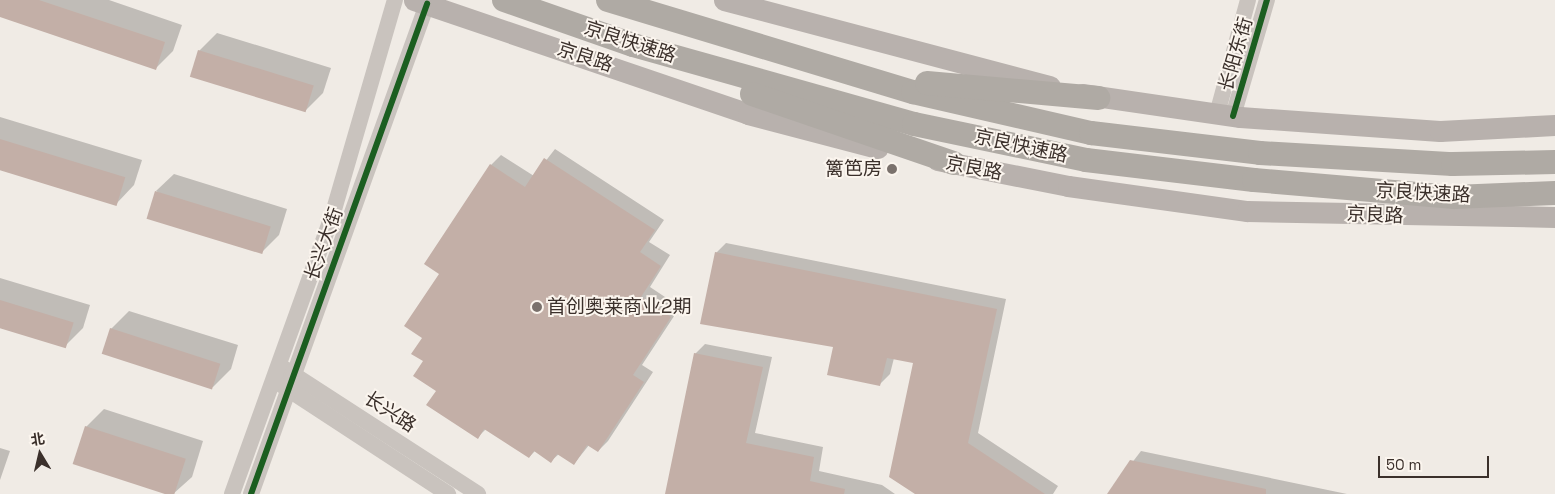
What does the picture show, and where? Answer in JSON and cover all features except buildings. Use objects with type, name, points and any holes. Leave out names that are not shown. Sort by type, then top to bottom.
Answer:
[{"type":"highway","name":"京良快速路","points":[[504,0],[633,45],[914,124],[1086,160],[1254,180],[1454,197],[1555,194]]},
{"type":"highway","name":"京良快速路","points":[[608,0],[913,92],[1091,133],[1260,153],[1453,164],[1555,162]]},
{"type":"highway","points":[[633,45],[741,90],[953,164]]},
{"type":"highway","points":[[866,78],[1098,98]]},
{"type":"main road","points":[[724,0],[1098,98],[1225,115],[1440,131],[1555,125]]},
{"type":"main road","name":"京良路","points":[[420,2],[748,114],[896,152],[1068,186],[1247,211],[1555,218]]},
{"type":"street","name":"长兴大街","points":[[232,494],[347,169],[395,0]]},
{"type":"street","name":"长阳东街","points":[[1225,115],[1248,0]]},
{"type":"street","name":"长阳东街","points":[[1225,115],[1267,0]]},
{"type":"street","name":"长兴大街","points":[[251,494],[420,2]]},
{"type":"street","name":"长兴路","points":[[275,373],[294,372],[478,494]]},
{"type":"street","name":"长兴路","points":[[275,373],[288,388],[448,494]]},
{"type":"cycle path","points":[[1233,116],[1267,0]]},
{"type":"cycle path","points":[[251,494],[427,4]]},
{"type":"place","name":"篱笆房","points":[[892,169]]},
{"type":"place","name":"首创奥莱商业2期","points":[[537,307]]}]
